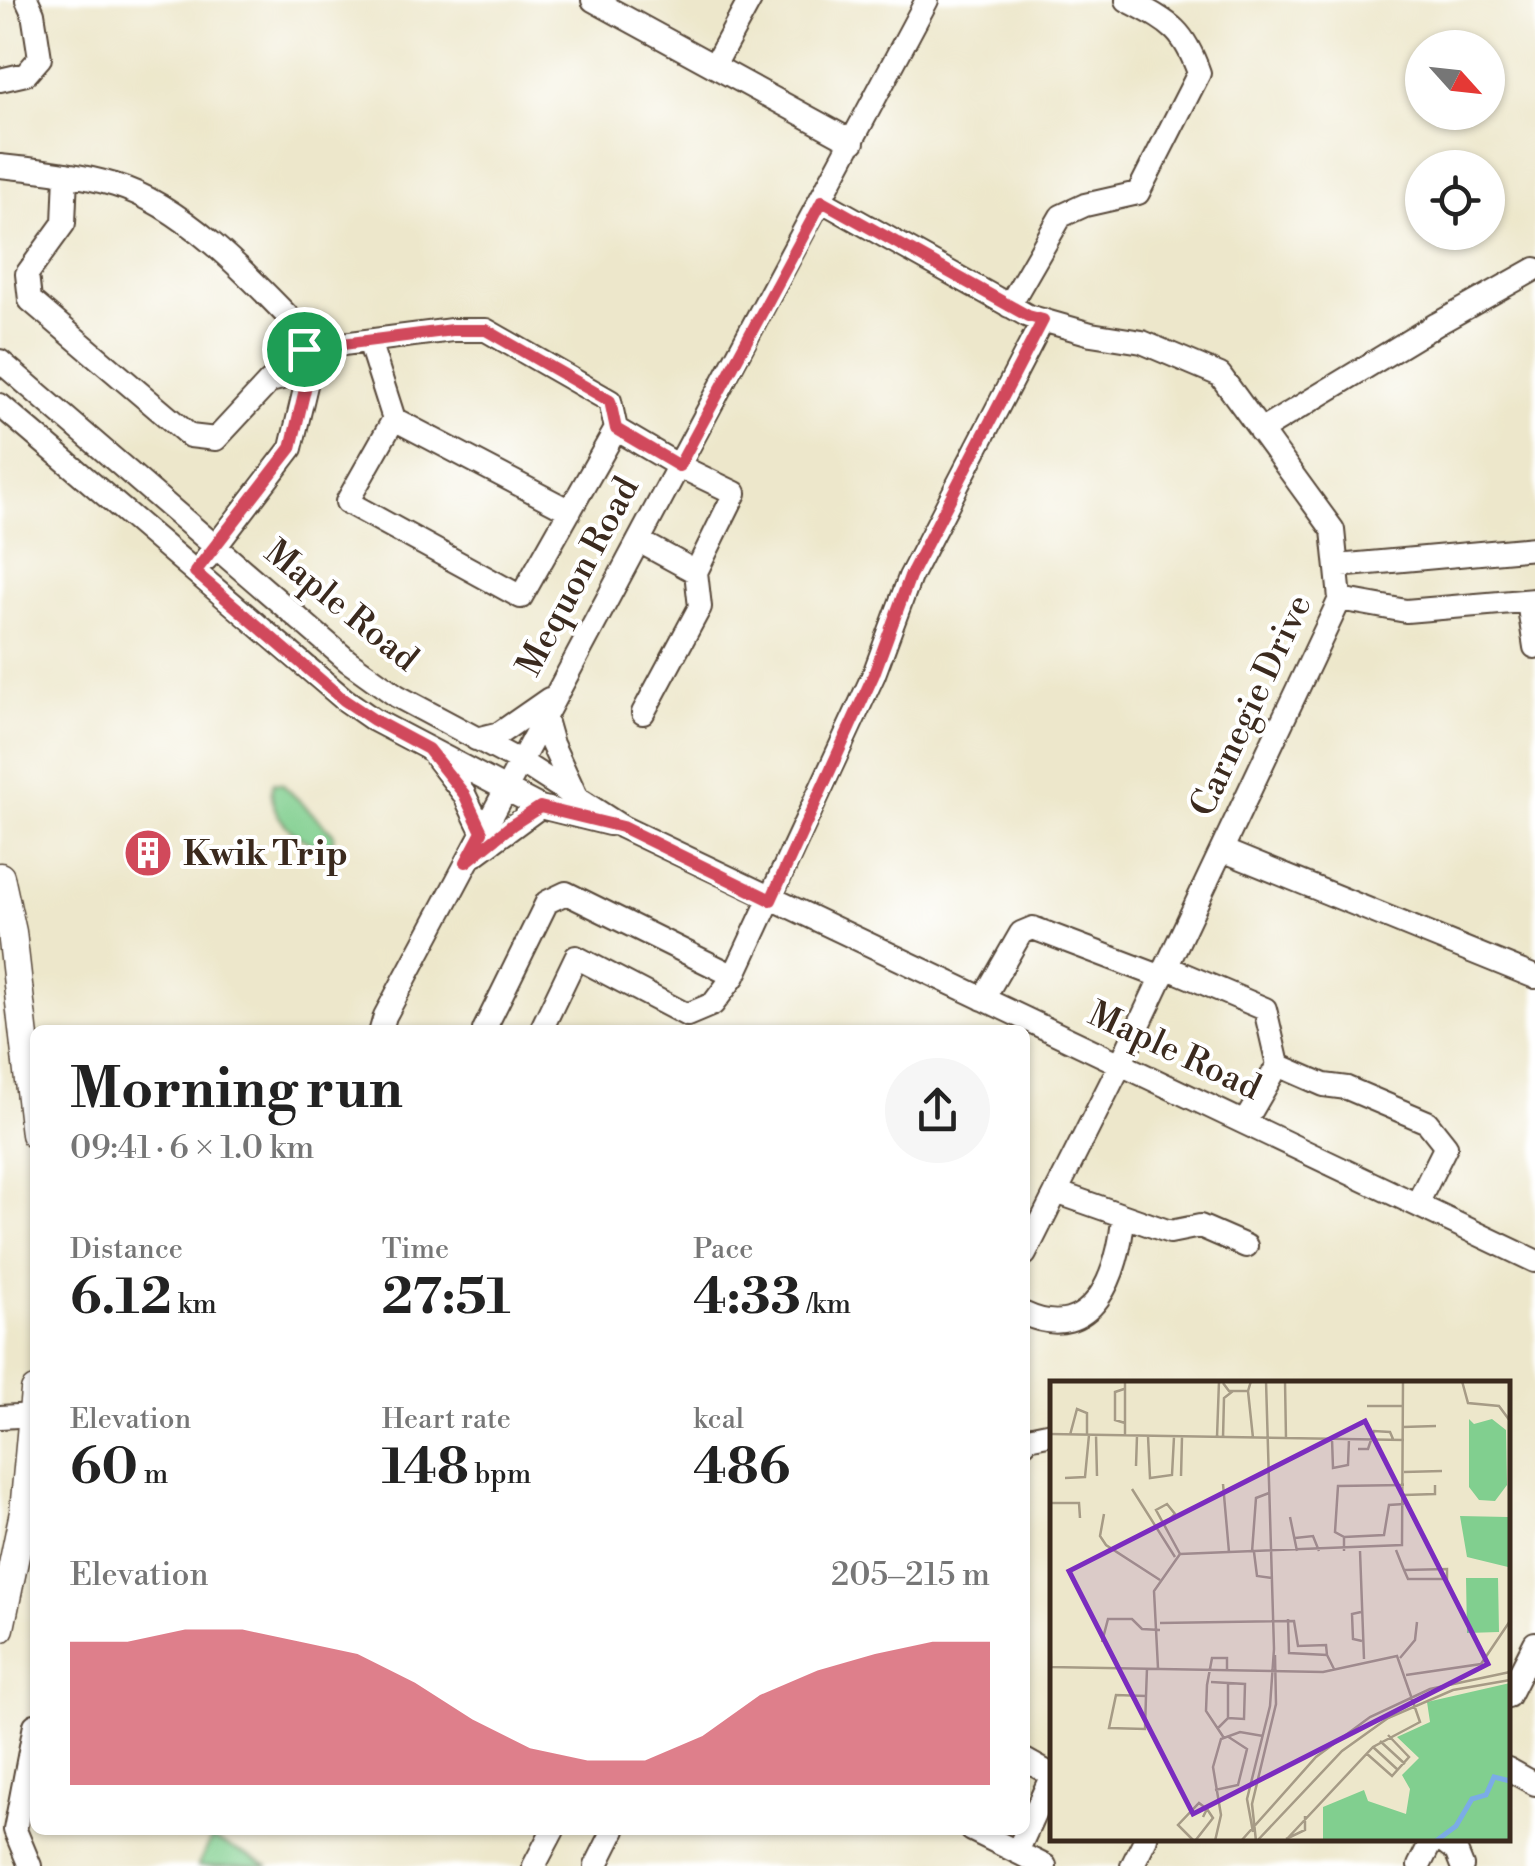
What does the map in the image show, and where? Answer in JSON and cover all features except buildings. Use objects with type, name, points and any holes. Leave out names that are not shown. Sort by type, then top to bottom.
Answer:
[{"type":"main road","points":[[0,877],[12,932],[30,1090]]},
{"type":"main road","points":[[0,1628],[24,1512],[30,1449]]},
{"type":"street","points":[[0,80],[26,74],[40,58],[33,13],[27,0]]},
{"type":"street","points":[[593,0],[853,142]]},
{"type":"street","points":[[714,66],[750,0]]},
{"type":"street","name":"Mequon Road","points":[[382,1025],[504,789],[927,0]]},
{"type":"street","points":[[1010,306],[1062,216],[1086,205],[1138,193],[1199,73],[1174,25],[1127,0]]},
{"type":"street","points":[[0,166],[66,174],[119,186],[188,222],[304,332],[306,385],[291,448],[195,572]]},
{"type":"street","points":[[66,174],[64,223],[27,274],[30,300],[190,436],[216,438],[270,381],[305,360],[368,341],[452,330],[486,330],[610,401],[616,429],[521,597],[347,502],[394,420]]},
{"type":"street","name":"Carnegie Drive","points":[[822,201],[1010,306],[1092,334],[1142,342],[1220,375],[1333,530],[1340,599],[1121,1063],[1030,1244]]},
{"type":"street","points":[[1260,431],[1535,270]]},
{"type":"street","points":[[543,1025],[576,957],[687,1015],[713,1004],[734,976],[874,674],[910,576],[1043,320]]},
{"type":"street","points":[[368,341],[394,420],[570,511]]},
{"type":"street","name":"Maple Road","points":[[0,362],[377,683],[520,762],[622,827],[1535,1261]]},
{"type":"street","name":"Maple Road","points":[[0,405],[344,700],[374,720],[540,807],[622,827]]},
{"type":"street","points":[[616,429],[735,493],[696,572],[700,608],[643,713]]},
{"type":"street","points":[[638,541],[696,572]]},
{"type":"street","points":[[1337,566],[1535,548]]},
{"type":"street","points":[[1340,599],[1406,611],[1531,601],[1535,647]]},
{"type":"street","points":[[476,738],[500,733],[556,694]]},
{"type":"street","points":[[544,716],[576,796]]},
{"type":"street","points":[[428,749],[464,794],[482,832]]},
{"type":"street","points":[[466,862],[540,807]]},
{"type":"street","points":[[1222,850],[1535,977]]},
{"type":"street","points":[[486,1025],[547,902],[566,893],[734,976]]},
{"type":"street","points":[[983,999],[1021,932],[1033,928],[1265,1009],[1278,1066],[1245,1122]]},
{"type":"street","points":[[1278,1066],[1324,1085],[1347,1088],[1428,1122],[1446,1146],[1417,1204]]},
{"type":"street","points":[[1056,1192],[1170,1232],[1200,1226],[1246,1246]]},
{"type":"street","points":[[1030,1315],[1061,1322],[1087,1312],[1111,1280],[1120,1248],[1122,1218]]},
{"type":"street","points":[[0,1417],[30,1408]]},
{"type":"street","points":[[1510,1690],[1523,1650]]},
{"type":"street","points":[[30,1751],[15,1830],[30,1866]]},
{"type":"street","points":[[1510,1770],[1535,1784]]},
{"type":"street","points":[[1030,1823],[1050,1779]]},
{"type":"street","points":[[534,1866],[550,1835]]},
{"type":"street","points":[[596,1866],[612,1835]]},
{"type":"street","points":[[982,1835],[1044,1866]]},
{"type":"street","points":[[1017,1852],[1025,1835]]},
{"type":"street","points":[[1132,1866],[1144,1841]]},
{"type":"street","points":[[1419,1866],[1434,1841]]},
{"type":"street","points":[[1441,1841],[1456,1851],[1462,1866]]},
{"type":"green space","points":[[273,783],[282,784],[334,834],[331,849],[308,842],[288,827],[274,807]]},
{"type":"green space","points":[[212,1838],[269,1866],[198,1866]]},
{"type":"place","name":"Kwik Trip","points":[[148,853]]},
{"type":"route","points":[[822,201],[1028,316],[1043,320],[910,576],[874,674],[771,900],[622,827],[540,807],[466,862],[482,832],[464,794],[428,749],[344,700],[195,572],[291,448],[306,385],[304,349],[452,330],[486,330],[610,401],[616,429],[679,466],[822,201]]}]
